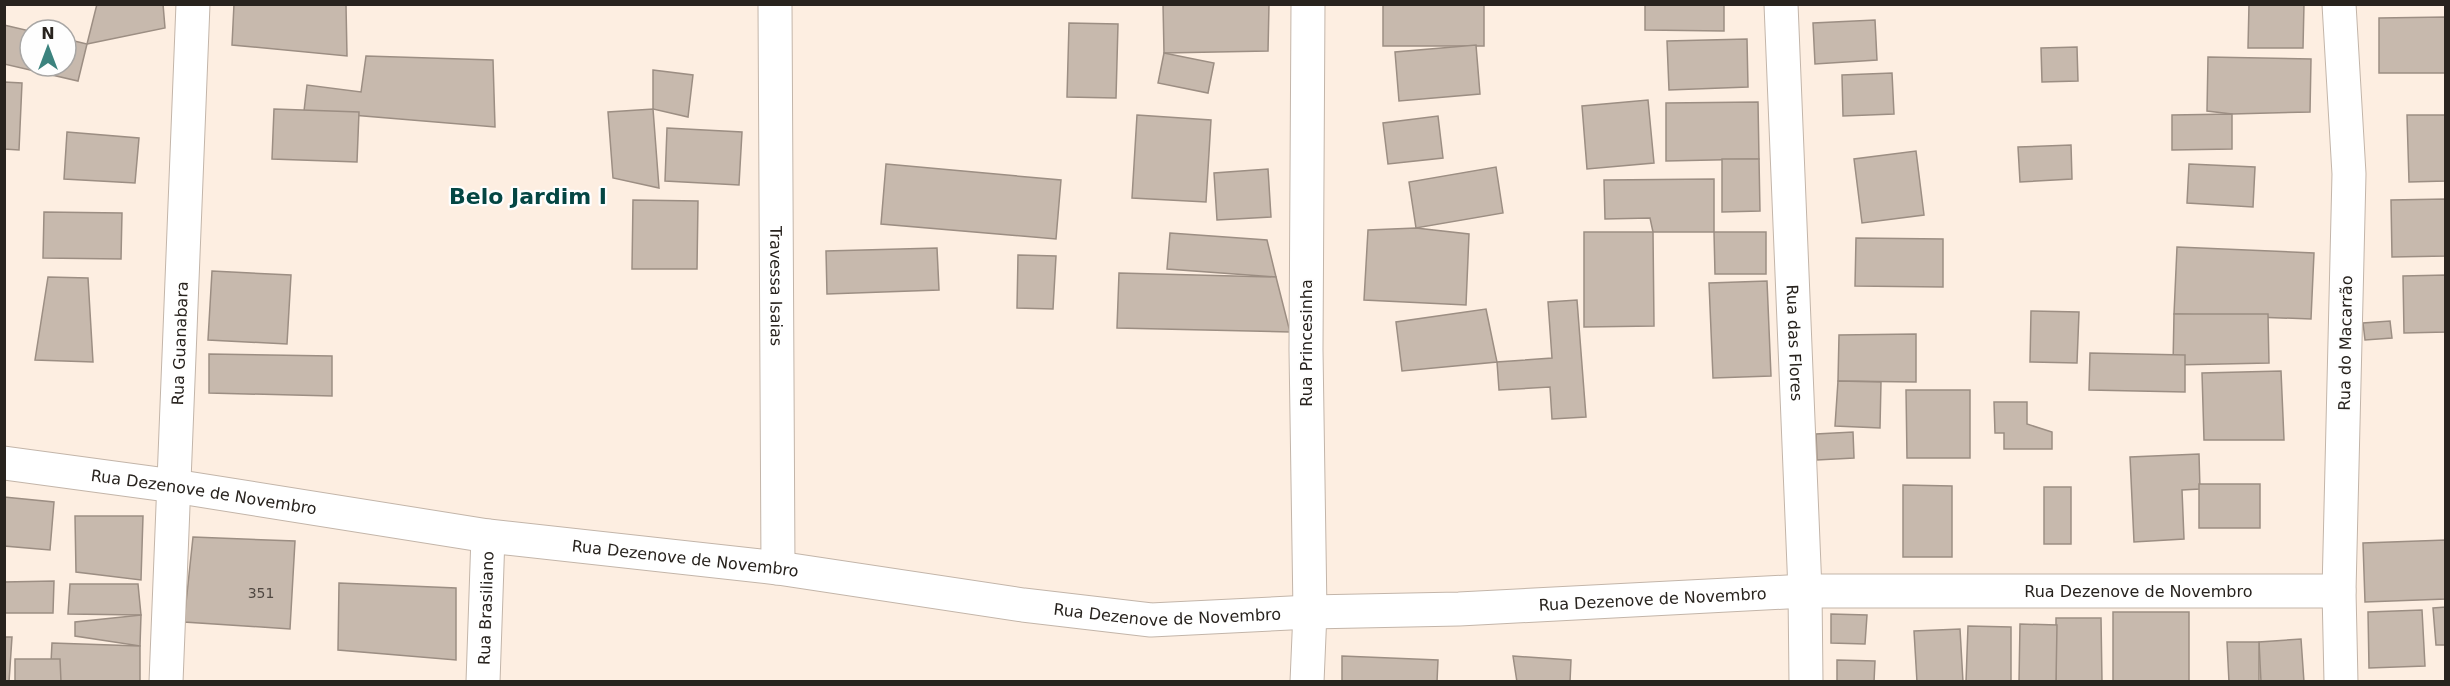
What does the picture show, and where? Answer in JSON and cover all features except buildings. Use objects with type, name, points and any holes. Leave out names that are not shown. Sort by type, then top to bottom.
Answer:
[{"type":"street","name":"Rua Guanabara","points":[[166,681],[193,4]]},
{"type":"street","name":"Travessa Isaias","points":[[775,4],[778,568]]},
{"type":"street","name":"Rua Princesinha","points":[[1307,681],[1310,612],[1306,350],[1308,4]]},
{"type":"street","name":"Rua das Flores","points":[[1781,4],[1805,591],[1806,681]]},
{"type":"street","name":"Rua do Macarrão","points":[[2339,4],[2349,174],[2339,591],[2341,681]]},
{"type":"street","name":"Rua Dezenove de Novembro","points":[[4,464],[174,486],[488,536],[778,568],[1023,605],[1151,620],[1310,612],[1471,609],[1805,591],[2339,591]]},
{"type":"street","name":"Rua Brasiliano","points":[[483,681],[488,536]]},
{"type":"district","name":"Belo Jardim I","points":[[528,196]]}]
